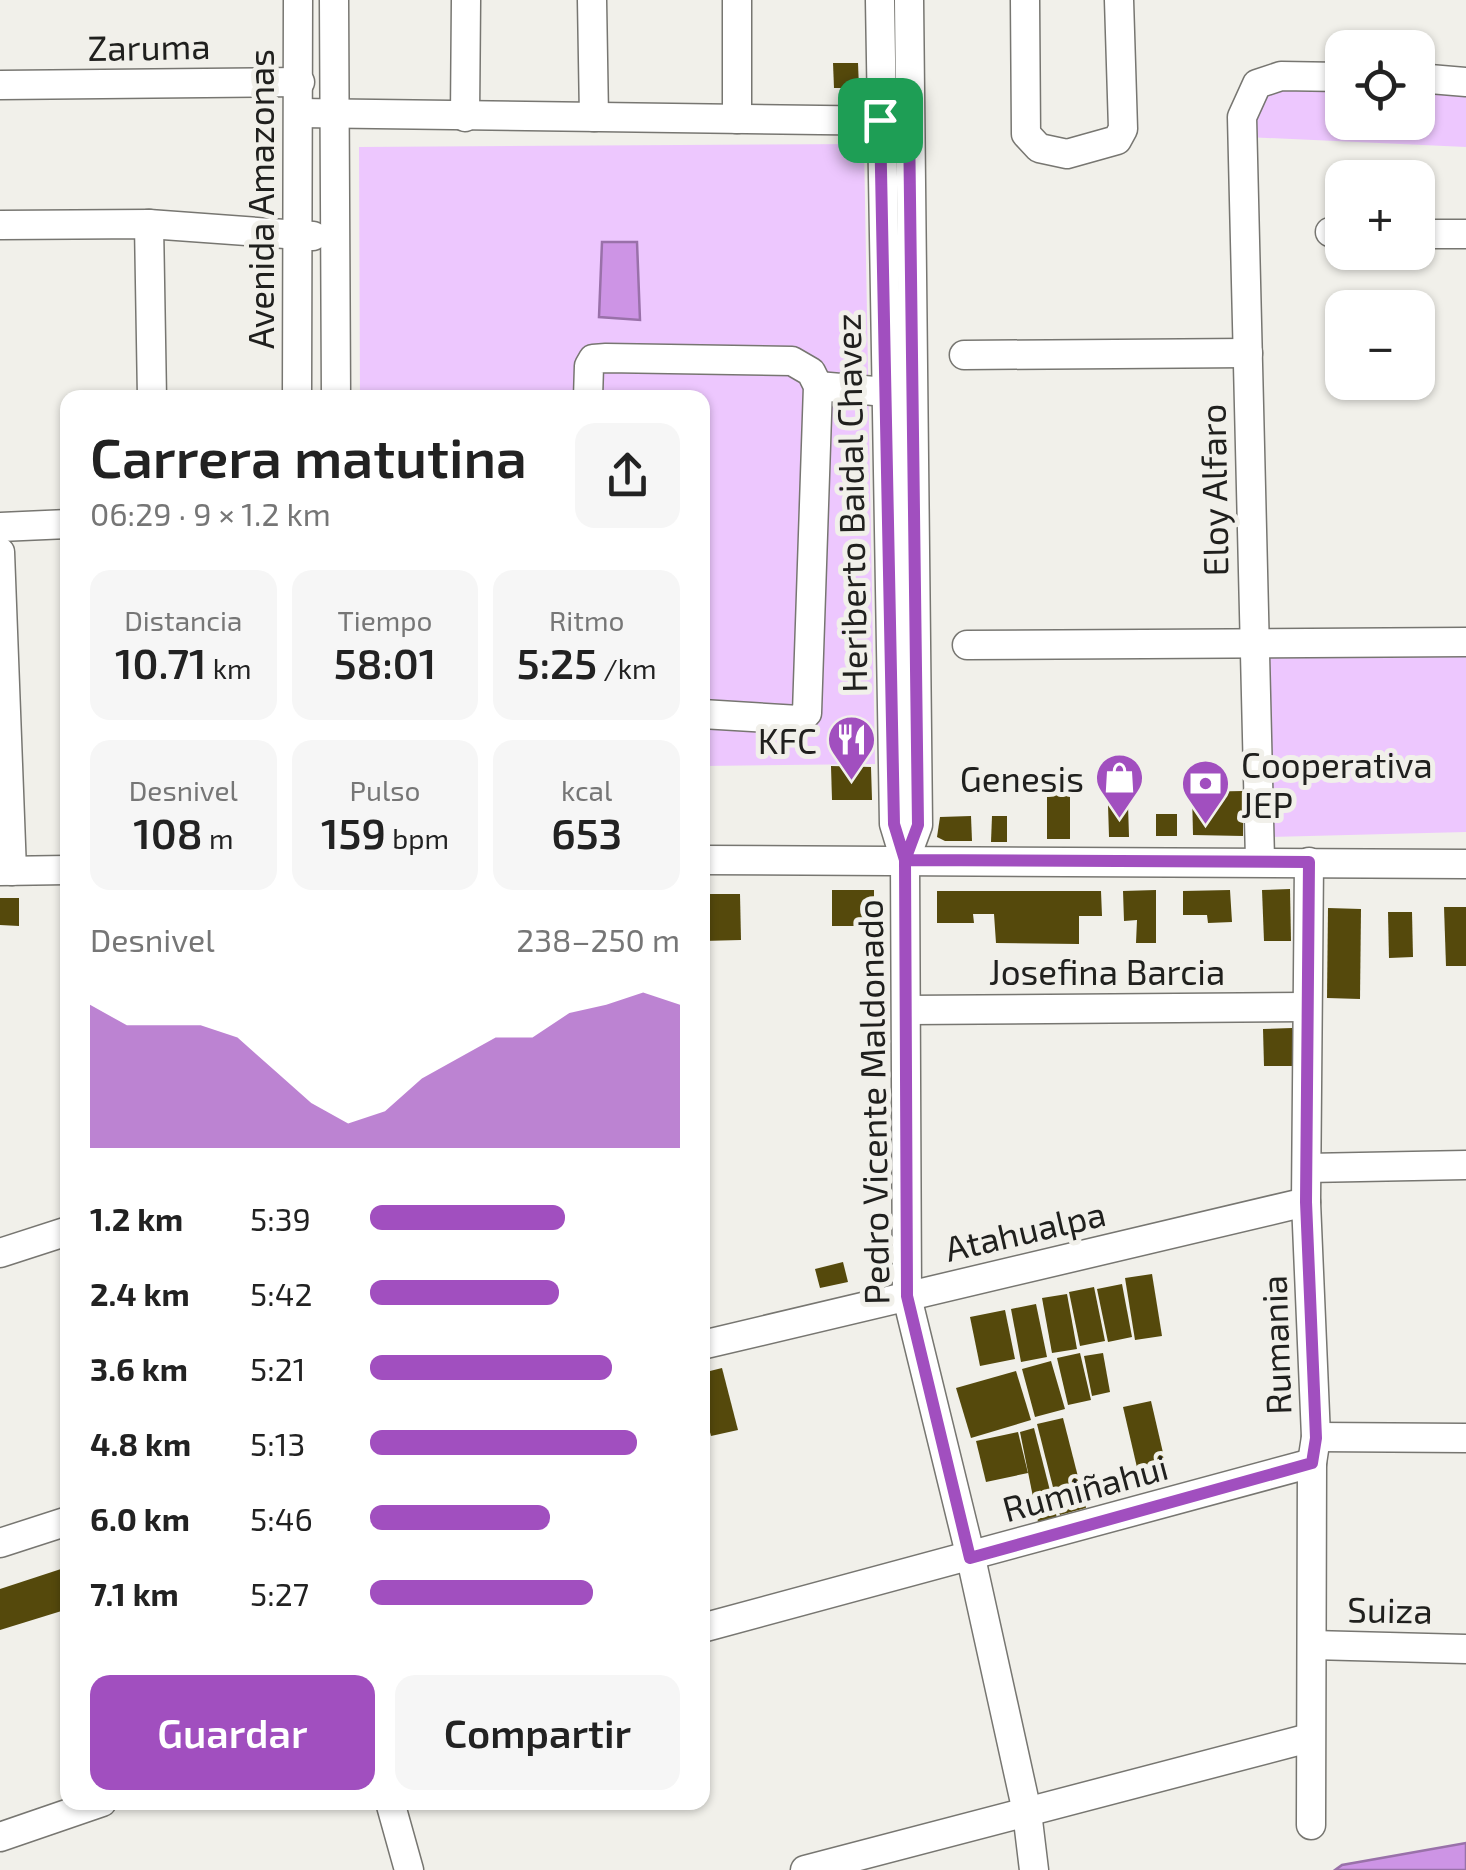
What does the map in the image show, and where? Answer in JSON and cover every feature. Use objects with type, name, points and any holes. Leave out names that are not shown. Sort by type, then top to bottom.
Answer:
[{"type":"street","name":"Avenida Amazonas","points":[[297,390],[298,0]]},
{"type":"street","points":[[334,0],[336,390]]},
{"type":"street","points":[[465,117],[466,0]]},
{"type":"street","points":[[592,0],[594,117]]},
{"type":"street","points":[[736,119],[737,0]]},
{"type":"street","name":"Heriberto Baidal Chavez","points":[[880,0],[894,824],[905,860]]},
{"type":"street","name":"Heriberto Baidal Chavez","points":[[905,860],[918,825],[909,0]]},
{"type":"street","points":[[1025,0],[1026,134],[1039,148],[1067,154],[1109,144],[1117,140],[1123,129],[1119,0]]},
{"type":"street","name":"Eloy Alfaro","points":[[1260,860],[1242,118],[1257,84],[1281,76],[1325,77]]},
{"type":"street","points":[[1435,79],[1466,82]]},
{"type":"street","name":"Zaruma","points":[[0,85],[300,82]]},
{"type":"street","points":[[299,113],[909,121]]},
{"type":"street","points":[[0,225],[149,224],[334,236]]},
{"type":"street","points":[[149,224],[152,390]]},
{"type":"street","points":[[1435,234],[1466,234]]},
{"type":"street","points":[[964,355],[1248,353]]},
{"type":"street","points":[[588,390],[588,366],[593,359],[606,358],[792,361],[811,372],[818,386],[807,712],[799,720],[710,714]]},
{"type":"street","points":[[818,386],[886,392]]},
{"type":"street","points":[[0,527],[60,524]]},
{"type":"street","points":[[0,552],[6,871],[60,870]]},
{"type":"street","points":[[967,645],[1466,642]]},
{"type":"street","points":[[710,860],[1466,864]]},
{"type":"street","name":"Pedro Vicente Maldonado","points":[[905,860],[907,1296],[970,1558],[1026,1812],[1034,1870]]},
{"type":"street","name":"Rumania","points":[[1309,862],[1306,1202],[1314,1450],[1311,1824]]},
{"type":"street","name":"Josefina Barcia","points":[[908,1010],[1306,1007]]},
{"type":"street","points":[[1307,1168],[1466,1165]]},
{"type":"street","name":"Atahualpa","points":[[710,1343],[1306,1202]]},
{"type":"street","points":[[0,1254],[60,1233]]},
{"type":"street","name":"Rumiñahui","points":[[710,1626],[970,1558],[1314,1450],[1466,1438]]},
{"type":"street","points":[[0,1543],[60,1524]]},
{"type":"street","name":"Suiza","points":[[1312,1645],[1466,1649]]},
{"type":"street","points":[[805,1870],[1309,1738]]},
{"type":"street","points":[[0,1838],[79,1810]]},
{"type":"street","points":[[392,1810],[410,1870]]},
{"type":"shaded area","points":[[1325,81],[1325,140],[1435,140],[1435,82],[1466,89],[1466,147],[1246,137],[1257,84]]},
{"type":"shaded area","points":[[864,144],[875,764],[710,766],[710,390],[360,390],[359,147]]},
{"type":"shaded area","points":[[602,242],[637,242],[640,320],[599,317]]},
{"type":"shaded area","points":[[1466,644],[1466,832],[1270,837],[1265,649]]},
{"type":"shaded area","points":[[1466,1843],[1466,1870],[1335,1870],[1342,1865]]},
{"type":"building","points":[[833,63],[858,63],[859,88],[834,88]]},
{"type":"building","name":"KFC","points":[[831,766],[871,767],[872,800],[832,800]]},
{"type":"building","points":[[1243,791],[1243,836],[1193,835],[1192,792]]},
{"type":"building","points":[[1047,794],[1070,794],[1070,839],[1047,839]]},
{"type":"building","name":"Genesis","points":[[1108,804],[1128,804],[1129,837],[1109,837]]},
{"type":"building","points":[[1156,814],[1177,814],[1177,836],[1156,836]]},
{"type":"building","points":[[971,816],[972,841],[945,841],[937,837],[940,817]]},
{"type":"building","points":[[992,816],[1007,816],[1007,842],[991,842]]},
{"type":"building","points":[[1290,889],[1291,941],[1264,941],[1262,890]]},
{"type":"building","points":[[832,890],[874,890],[874,926],[832,926]]},
{"type":"building","points":[[1156,890],[1156,943],[1136,943],[1137,920],[1124,921],[1123,891]]},
{"type":"building","points":[[1230,890],[1232,922],[1208,923],[1207,915],[1183,915],[1183,891]]},
{"type":"building","points":[[937,891],[1101,891],[1102,916],[1079,916],[1079,944],[996,943],[994,914],[973,914],[974,923],[937,923]]},
{"type":"building","points":[[710,894],[740,894],[741,940],[710,941]]},
{"type":"building","points":[[0,898],[19,898],[19,926],[0,925]]},
{"type":"building","points":[[1444,907],[1466,907],[1466,966],[1446,966]]},
{"type":"building","points":[[1328,908],[1361,909],[1360,999],[1327,998]]},
{"type":"building","points":[[1388,912],[1412,912],[1413,957],[1389,958]]},
{"type":"building","points":[[1292,1028],[1292,1066],[1264,1066],[1263,1029]]},
{"type":"building","points":[[843,1262],[848,1282],[820,1288],[815,1269]]},
{"type":"building","points":[[1152,1274],[1162,1336],[1135,1340],[1125,1278]]},
{"type":"building","points":[[1122,1284],[1132,1337],[1108,1342],[1097,1289]]},
{"type":"building","points":[[1094,1287],[1105,1341],[1080,1346],[1069,1292]]},
{"type":"building","points":[[1067,1294],[1077,1349],[1052,1353],[1042,1298]]},
{"type":"building","points":[[1036,1304],[1047,1357],[1021,1362],[1011,1309]]},
{"type":"building","points":[[1005,1310],[1015,1359],[980,1366],[970,1317]]},
{"type":"building","points":[[1080,1353],[1091,1400],[1068,1405],[1057,1358]]},
{"type":"building","points":[[1103,1353],[1110,1392],[1092,1396],[1084,1356]]},
{"type":"building","points":[[1051,1361],[1065,1409],[1035,1417],[1022,1369]]},
{"type":"building","points":[[722,1368],[738,1430],[711,1436],[710,1371]]},
{"type":"building","points":[[1016,1371],[1031,1420],[971,1438],[956,1388]]},
{"type":"building","points":[[1151,1401],[1167,1470],[1139,1476],[1123,1407]]},
{"type":"building","points":[[1063,1418],[1086,1508],[1060,1515],[1037,1424]]},
{"type":"building","points":[[1034,1428],[1057,1518],[1038,1522],[1020,1432]]},
{"type":"building","points":[[1018,1432],[1028,1473],[986,1482],[976,1441]]},
{"type":"building","points":[[60,1569],[60,1611],[0,1630],[0,1589]]},
{"type":"place","name":"KFC","points":[[852,782]]},
{"type":"place","name":"Genesis","points":[[1119,820]]},
{"type":"place","name":"Cooperativa JEP","points":[[1206,826]]},
{"type":"route","points":[[880,120],[894,824],[905,860],[907,1296],[970,1558],[1312,1463],[1316,1438],[1306,1202],[1309,862],[905,860],[918,825],[909,121],[880,120]]}]
